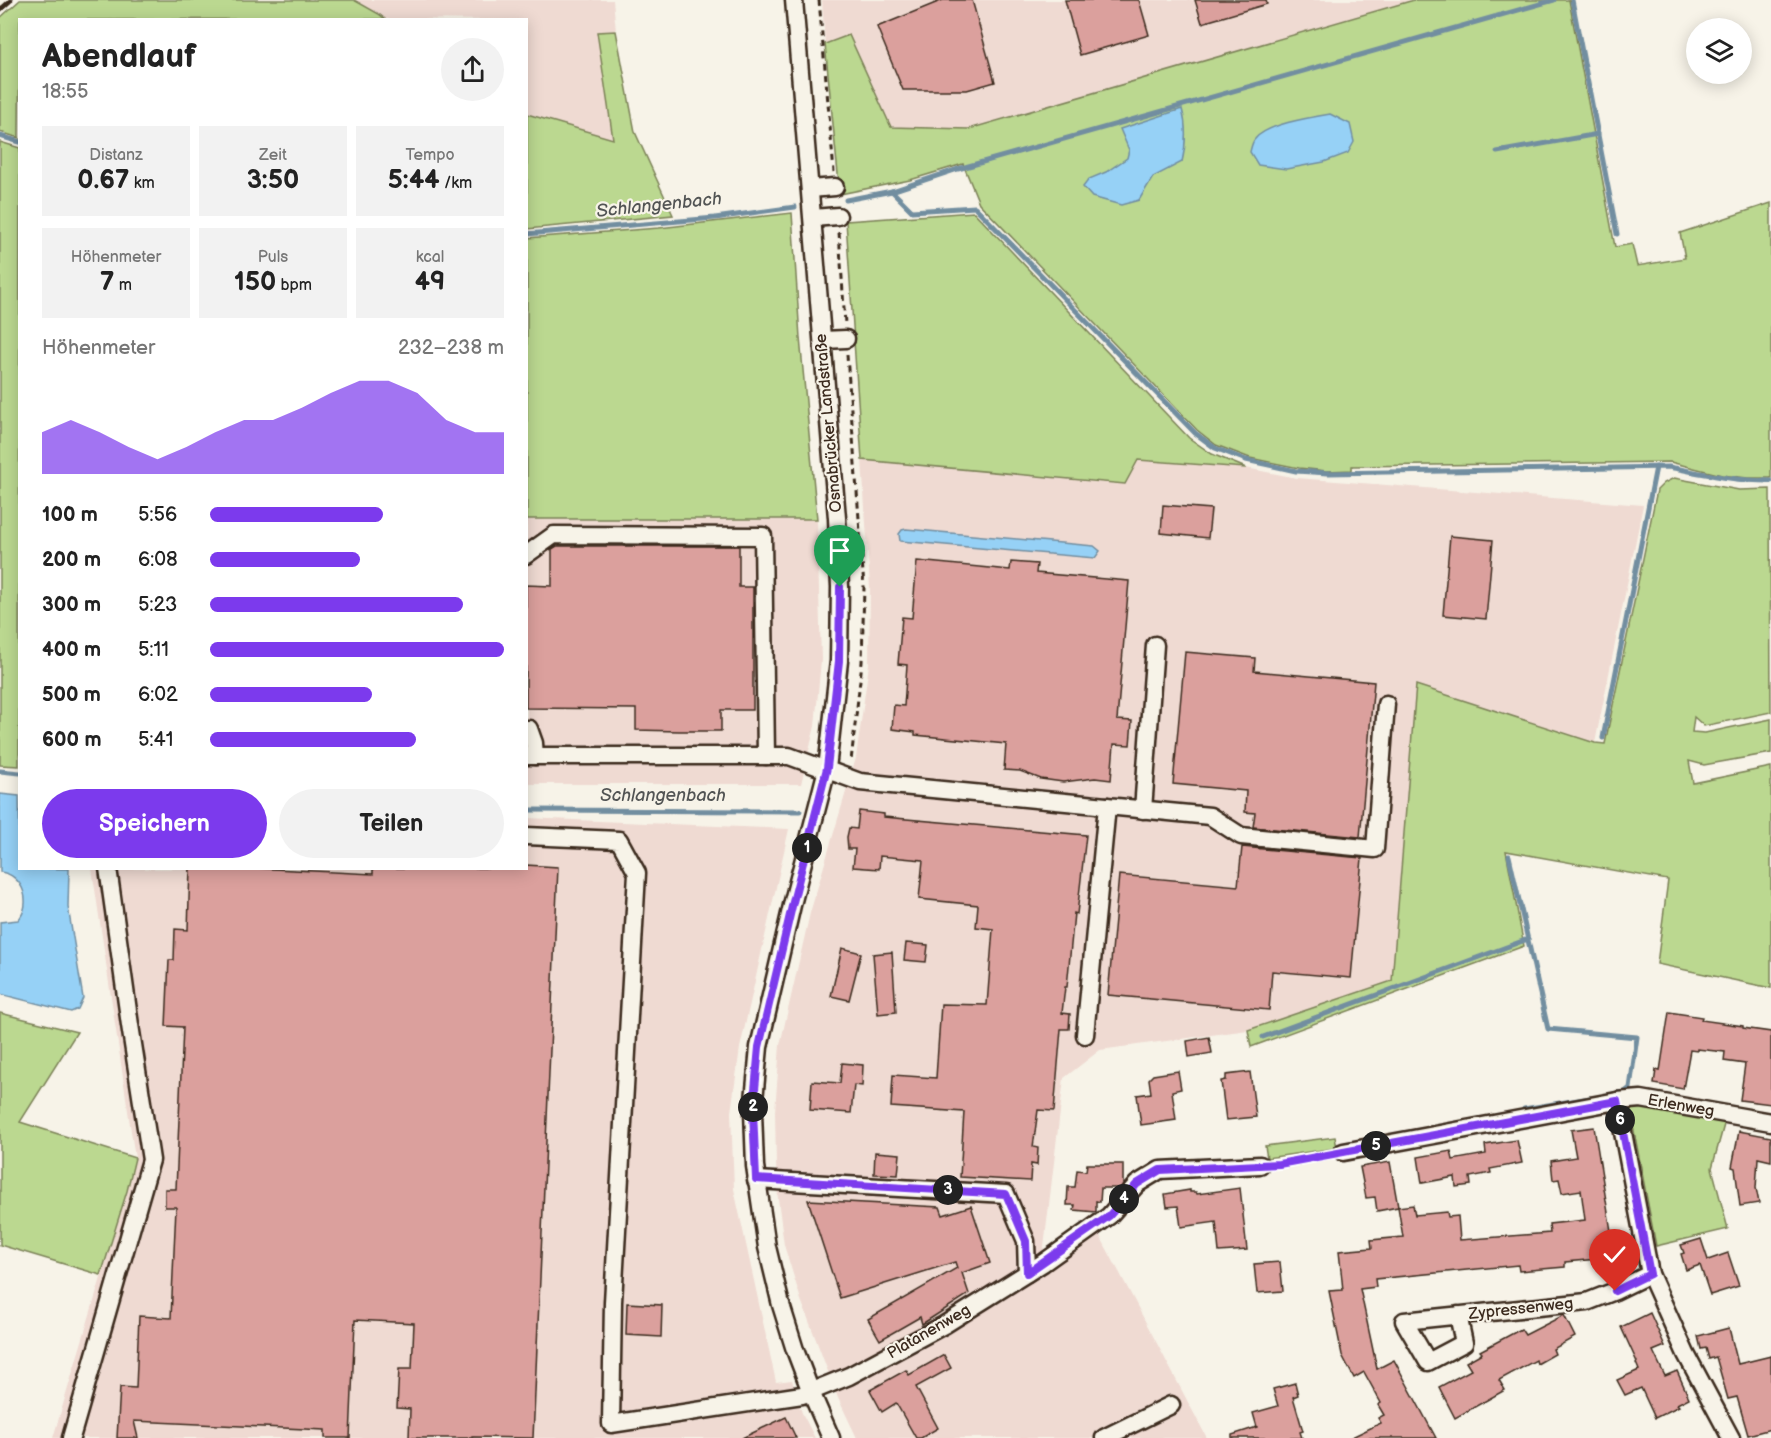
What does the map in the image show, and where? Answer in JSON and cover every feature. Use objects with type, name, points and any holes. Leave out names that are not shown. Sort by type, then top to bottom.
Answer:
[{"type":"street","name":"Osnabrücker Landstraße","points":[[794,0],[837,518],[840,587],[839,661],[827,768],[759,1047],[753,1111],[756,1179],[767,1247],[795,1350],[831,1438]]},
{"type":"street","points":[[810,189],[835,187]]},
{"type":"street","points":[[813,218],[837,216]]},
{"type":"street","points":[[823,340],[846,339]]},
{"type":"street","points":[[528,554],[554,535],[763,536],[766,756]]},
{"type":"street","points":[[1143,810],[1155,645]]},
{"type":"street","points":[[528,729],[534,743],[531,756],[789,756],[860,782],[1210,816],[1241,836],[1375,849],[1386,704]]},
{"type":"street","points":[[1085,1035],[1107,806]]},
{"type":"street","name":"Platanenweg","points":[[528,836],[618,840],[637,873],[613,1302],[610,1424],[789,1398],[811,1392],[849,1376],[935,1330],[1043,1263],[1109,1216],[1137,1184],[1160,1170],[1260,1165]]},
{"type":"street","points":[[70,1438],[150,1160],[108,870]]},
{"type":"street","name":"Erlenweg","points":[[1343,1152],[1617,1101],[1641,1099],[1771,1122]]},
{"type":"street","points":[[1617,1101],[1650,1274],[1686,1354],[1731,1438]]},
{"type":"street","points":[[756,1179],[1006,1194],[1026,1241],[1027,1273]]},
{"type":"street","name":"Zypressenweg","points":[[1458,1316],[1587,1302],[1650,1274]]},
{"type":"street","points":[[1104,1438],[1171,1405]]},
{"type":"path","points":[[1260,1165],[1279,1164],[1343,1152]]},
{"type":"shaded area","points":[[354,0],[613,0],[616,31],[597,32],[613,139],[528,114],[528,18],[384,18]]},
{"type":"shaded area","points":[[822,0],[1414,0],[969,129],[890,127],[849,35],[825,44]]},
{"type":"shaded area","points":[[862,460],[1125,484],[1137,460],[1246,468],[1297,478],[1643,505],[1595,743],[1416,685],[1392,981],[1248,1030],[1100,1050],[1064,1078],[1043,1255],[1098,1232],[1207,1438],[857,1438],[838,1398],[801,1300],[784,1245],[778,1199],[775,1111],[780,1045],[810,913],[856,758],[869,664],[870,588]]},
{"type":"shaded area","points":[[528,519],[817,519],[821,660],[815,726],[801,784],[528,784]]},
{"type":"shaded area","points":[[528,818],[789,829],[740,1048],[731,1112],[734,1189],[776,1382],[792,1380],[802,1413],[815,1438],[53,1438],[135,1158],[92,870],[528,870]]},
{"type":"green space","points":[[20,0],[354,0],[384,18],[18,18],[18,138],[0,132],[0,18]]},
{"type":"green space","points":[[1414,0],[1569,0],[1615,247],[1632,244],[1637,266],[1685,258],[1680,233],[1771,203],[1771,478],[1722,475],[1670,462],[1352,466],[1352,470],[1327,471],[1250,458],[1216,445],[1197,430],[979,203],[963,164],[910,180],[840,194],[825,44],[849,35],[891,127],[969,129]]},
{"type":"green space","points":[[616,31],[635,132],[673,215],[528,229],[528,114],[613,139],[597,32]]},
{"type":"green space","points":[[0,142],[18,147],[18,766],[0,765]]},
{"type":"green space","points":[[974,212],[1189,438],[1212,454],[1246,468],[1138,460],[1125,484],[862,460],[846,221]]},
{"type":"green space","points":[[792,213],[800,338],[817,519],[528,519],[528,238],[659,228]]},
{"type":"green space","points":[[1674,478],[1739,490],[1770,489],[1771,712],[1704,726],[1694,717],[1692,732],[1705,733],[1771,719],[1771,753],[1704,765],[1689,761],[1693,783],[1771,767],[1771,988],[1657,964],[1668,880],[1506,851],[1524,946],[1251,1047],[1248,1030],[1392,981],[1416,685],[1595,743],[1605,744],[1657,490]]},
{"type":"green space","points":[[0,1013],[77,1032],[20,1122],[135,1158],[101,1275],[0,1245]]},
{"type":"green space","points":[[1629,1105],[1725,1121],[1712,1168],[1728,1229],[1656,1246]]},
{"type":"green space","points":[[1335,1137],[1337,1148],[1267,1158],[1265,1146]]},
{"type":"water","points":[[1182,109],[1185,136],[1182,162],[1153,177],[1139,200],[1121,205],[1092,197],[1083,187],[1089,179],[1106,172],[1127,158],[1129,150],[1120,129]]},
{"type":"water","points":[[1330,114],[1350,124],[1354,142],[1348,153],[1324,162],[1286,169],[1258,165],[1250,152],[1255,139],[1269,129]]},
{"type":"water","points":[[906,529],[1094,546],[1100,551],[1095,558],[900,541],[899,534]]},
{"type":"water","points":[[0,794],[18,796],[18,870],[69,870],[68,907],[83,998],[78,1009],[71,1012],[0,994],[0,922],[18,920],[25,906],[25,898],[15,878],[0,872]]},
{"type":"building","points":[[943,0],[972,0],[995,82],[967,90],[903,90],[877,27]]},
{"type":"building","points":[[1065,0],[1139,0],[1149,35],[1080,55]]},
{"type":"building","points":[[1195,0],[1266,0],[1267,4],[1202,23]]},
{"type":"building","points":[[1163,505],[1211,509],[1208,538],[1161,533]]},
{"type":"building","points":[[1450,536],[1493,540],[1486,619],[1443,615]]},
{"type":"building","points":[[557,546],[739,546],[739,587],[753,587],[753,710],[721,710],[721,731],[679,731],[636,730],[636,709],[528,708],[528,585],[552,586],[552,549]]},
{"type":"building","points":[[917,561],[1010,570],[1011,562],[1037,564],[1036,573],[1129,581],[1117,720],[1132,721],[1130,745],[1114,744],[1111,780],[1095,778],[1063,782],[1041,779],[1020,771],[1004,770],[1006,744],[915,735],[915,732],[892,729],[894,705],[904,706],[907,665],[898,664],[902,617],[912,618]]},
{"type":"building","points":[[1185,652],[1255,658],[1254,671],[1374,682],[1360,837],[1253,827],[1255,813],[1245,812],[1246,791],[1173,784]]},
{"type":"building","points":[[859,811],[884,814],[884,817],[1086,835],[1062,1013],[1070,1014],[1069,1029],[1061,1029],[1054,1111],[1038,1110],[1033,1147],[1038,1148],[1037,1165],[1031,1164],[1030,1181],[960,1177],[964,1112],[891,1107],[893,1075],[936,1078],[941,1004],[987,1005],[993,929],[976,927],[978,905],[919,899],[923,860],[880,856],[879,869],[853,867],[855,849],[848,849],[847,837],[849,828],[857,829]]},
{"type":"building","points":[[1242,847],[1362,858],[1351,978],[1272,971],[1269,1010],[1108,995],[1119,875],[1238,886]]},
{"type":"building","points":[[528,865],[558,867],[533,1438],[409,1438],[410,1409],[397,1408],[399,1369],[412,1369],[414,1323],[355,1320],[350,1438],[325,1438],[325,1430],[134,1421],[138,1438],[117,1438],[120,1387],[136,1388],[139,1316],[171,1318],[176,1207],[165,1207],[165,1189],[176,1189],[183,1027],[166,1026],[169,960],[174,960],[175,929],[188,930],[190,870],[294,870],[373,874],[373,870],[528,870]]},
{"type":"building","points":[[906,943],[928,945],[926,962],[904,960]]},
{"type":"building","points":[[842,948],[861,953],[849,1000],[831,996]]},
{"type":"building","points":[[892,952],[896,1012],[878,1014],[873,954]]},
{"type":"building","points":[[1669,1012],[1771,1032],[1771,1104],[1740,1100],[1745,1064],[1724,1061],[1725,1052],[1690,1050],[1683,1089],[1654,1084],[1656,1070],[1660,1071]]},
{"type":"building","points":[[1209,1037],[1212,1053],[1189,1057],[1187,1041]]},
{"type":"building","points":[[842,1063],[863,1065],[862,1086],[854,1085],[851,1113],[810,1110],[812,1081],[840,1083]]},
{"type":"building","points":[[1178,1071],[1181,1089],[1172,1091],[1176,1120],[1141,1125],[1137,1095],[1151,1093],[1149,1079],[1153,1075]]},
{"type":"building","points":[[1250,1072],[1256,1117],[1226,1120],[1221,1081],[1226,1080],[1226,1075]]},
{"type":"building","points":[[1594,1127],[1611,1231],[1617,1231],[1620,1257],[1565,1262],[1565,1267],[1519,1271],[1518,1265],[1375,1279],[1376,1287],[1360,1289],[1377,1369],[1394,1360],[1436,1438],[1350,1438],[1381,1423],[1378,1418],[1384,1415],[1378,1405],[1381,1403],[1364,1372],[1354,1378],[1342,1355],[1329,1291],[1343,1290],[1339,1251],[1372,1248],[1371,1240],[1403,1237],[1398,1207],[1413,1205],[1415,1215],[1447,1212],[1448,1217],[1458,1216],[1460,1240],[1550,1233],[1549,1224],[1585,1220],[1581,1190],[1562,1193],[1559,1179],[1553,1180],[1551,1161],[1576,1157],[1571,1130]]},
{"type":"building","points":[[1739,1131],[1771,1137],[1771,1161],[1758,1158],[1756,1188],[1759,1203],[1740,1206],[1735,1168],[1732,1167]]},
{"type":"building","points":[[1517,1140],[1522,1163],[1490,1169],[1491,1173],[1470,1177],[1471,1185],[1456,1187],[1455,1177],[1422,1183],[1418,1157],[1451,1151],[1453,1160],[1486,1154],[1485,1145]]},
{"type":"building","points":[[875,1152],[900,1154],[898,1175],[874,1174]]},
{"type":"building","points":[[1390,1162],[1398,1207],[1377,1211],[1375,1197],[1366,1198],[1360,1167]]},
{"type":"building","points":[[1087,1164],[1123,1164],[1123,1184],[1120,1188],[1101,1188],[1100,1202],[1096,1201],[1096,1212],[1074,1210],[1075,1205],[1067,1205],[1068,1187],[1075,1187],[1077,1170],[1086,1171]]},
{"type":"building","points":[[1240,1188],[1247,1250],[1219,1252],[1216,1222],[1181,1227],[1178,1206],[1167,1207],[1165,1194],[1190,1190],[1197,1194]]},
{"type":"building","points":[[808,1200],[940,1207],[943,1215],[971,1206],[990,1263],[962,1273],[969,1294],[922,1324],[920,1317],[880,1340],[868,1319],[957,1268],[955,1262],[840,1298]]},
{"type":"building","points":[[1701,1239],[1708,1260],[1728,1253],[1739,1286],[1710,1295],[1700,1265],[1686,1270],[1681,1245]]},
{"type":"building","points":[[1280,1262],[1283,1291],[1257,1293],[1254,1264]]},
{"type":"building","points":[[627,1303],[662,1305],[661,1337],[626,1335]]},
{"type":"building","points":[[1650,1313],[1665,1346],[1653,1351],[1665,1376],[1677,1371],[1689,1398],[1677,1404],[1679,1406],[1655,1418],[1641,1388],[1625,1395],[1617,1380],[1639,1370],[1621,1327]]},
{"type":"building","points":[[1564,1315],[1575,1337],[1553,1349],[1555,1354],[1537,1364],[1536,1360],[1499,1380],[1505,1390],[1455,1418],[1439,1387],[1471,1370],[1466,1362],[1482,1353],[1480,1351],[1521,1329],[1525,1335]]},
{"type":"building","points":[[1729,1328],[1738,1364],[1771,1356],[1771,1429],[1748,1435],[1737,1397],[1728,1399],[1716,1357],[1709,1359],[1706,1348],[1701,1349],[1698,1336]]},
{"type":"building","points":[[944,1355],[951,1368],[916,1387],[938,1428],[921,1438],[916,1438],[896,1403],[882,1412],[870,1390],[906,1370],[909,1375]]},
{"type":"building","points":[[1295,1383],[1298,1395],[1293,1397],[1303,1431],[1300,1432],[1302,1438],[1232,1438],[1232,1435],[1257,1427],[1253,1413],[1278,1406],[1273,1389]]},
{"type":"building","points":[[786,1417],[796,1438],[742,1438]]},
{"type":"waterway","points":[[846,200],[892,191],[958,169],[1554,0]]},
{"type":"waterway","points":[[1572,0],[1617,234]]},
{"type":"waterway","points":[[1497,152],[1598,134]]},
{"type":"waterway","name":"Schlangenbach","points":[[0,136],[18,141]]},
{"type":"waterway","points":[[892,191],[912,211],[975,207],[1195,433],[1215,448],[1246,460],[1296,471],[1328,473],[1669,467],[1707,475],[1771,481]]},
{"type":"waterway","name":"Schlangenbach","points":[[528,234],[715,218],[795,207]]},
{"type":"waterway","points":[[1603,738],[1656,467]]},
{"type":"waterway","name":"Schlangenbach","points":[[0,771],[18,773]]},
{"type":"waterway","name":"Schlangenbach","points":[[528,810],[800,811]]},
{"type":"waterway","points":[[1509,856],[1548,1029],[1637,1037],[1630,1088],[1625,1092],[1617,1093]]},
{"type":"waterway","points":[[1263,1037],[1528,939]]},
{"type":"waterway","points":[[1524,1109],[1590,1098]]},
{"type":"railway","points":[[0,10],[11,0]]},
{"type":"route","points":[[840,587],[839,661],[827,768],[759,1047],[753,1111],[756,1179],[1006,1194],[1026,1241],[1027,1273],[1109,1216],[1137,1184],[1160,1170],[1279,1164],[1617,1101],[1650,1274],[1615,1291]]}]
